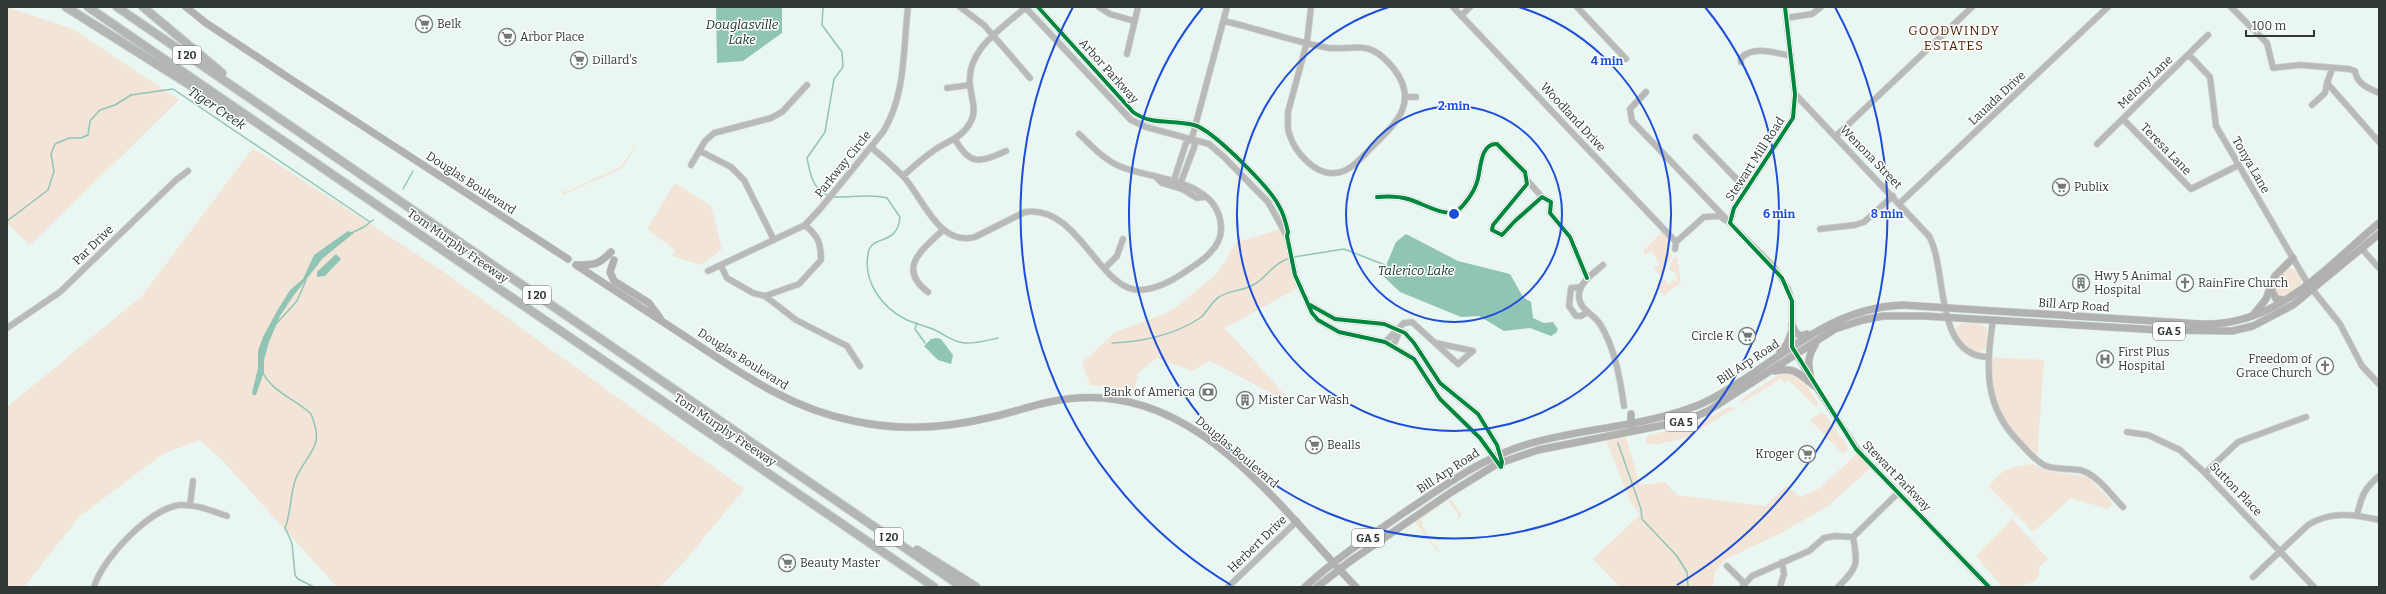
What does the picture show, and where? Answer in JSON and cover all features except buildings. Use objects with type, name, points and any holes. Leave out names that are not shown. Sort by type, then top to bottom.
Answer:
[{"type":"highway","points":[[66,7],[330,171]]},
{"type":"highway","name":"Tom Murphy Freeway","points":[[88,7],[330,171],[934,587]]},
{"type":"highway","name":"Tom Murphy Freeway","points":[[117,7],[962,587]]},
{"type":"highway","points":[[143,7],[258,103]]},
{"type":"highway","points":[[816,486],[976,587]]},
{"type":"highway","points":[[882,552],[923,587]]},
{"type":"main road","name":"Douglas Boulevard","points":[[186,7],[206,23],[295,82],[568,259]]},
{"type":"main road","name":"Bill Arp Road","points":[[1318,587],[1339,569],[1450,492],[1500,463],[1538,450],[1684,421],[1708,411],[1797,355],[1835,329],[1863,320],[1884,316],[1947,317],[2158,330],[2232,331],[2253,326],[2275,317],[2379,223]]},
{"type":"main road","name":"Bill Arp Road","points":[[1305,587],[1333,562],[1465,472],[1497,454],[1580,431],[1631,423],[1696,406],[1717,396],[1828,324],[1845,316],[1881,306],[1944,308],[2206,324],[2228,323],[2249,318],[2311,286],[2362,249],[2379,234]]},
{"type":"main road","points":[[576,265],[597,264],[611,252]]},
{"type":"main road","points":[[2249,318],[2260,309],[2271,289],[2275,276],[2293,258]]},
{"type":"main road","points":[[614,260],[610,272],[614,281],[649,303],[662,322]]},
{"type":"main road","name":"Douglas Boulevard","points":[[576,265],[777,395],[812,410],[854,422],[903,427],[935,426],[991,417],[1048,402],[1079,397],[1118,398],[1140,403],[1173,416],[1200,433],[1259,484],[1297,521],[1356,587]]},
{"type":"main road","points":[[2271,289],[2277,300],[2288,299]]},
{"type":"main road","points":[[1792,328],[1796,334],[1801,336],[1828,324]]},
{"type":"main road","points":[[1774,359],[1786,344],[1792,328]]},
{"type":"main road","points":[[1811,379],[1809,354],[1819,340]]},
{"type":"main road","points":[[1769,373],[1787,368],[1795,371],[1816,387]]},
{"type":"main road","points":[[1611,436],[1628,430],[1631,423],[1631,414]]},
{"type":"street","name":"Parkway Circle","points":[[708,271],[805,225],[871,147],[892,118],[896,104],[908,7]]},
{"type":"street","points":[[960,7],[984,25],[1030,78]]},
{"type":"street","points":[[903,176],[934,150],[955,139],[969,126],[974,114],[970,85],[974,60],[979,50],[1026,7]]},
{"type":"street","name":"Arbor Parkway","points":[[1026,7],[1132,120],[1146,127],[1192,138],[1209,144],[1251,183],[1268,202],[1287,236],[1295,274],[1310,305],[1312,313],[1318,320],[1339,332],[1385,342],[1414,359],[1440,399],[1497,454]]},
{"type":"street","name":"Arbor Parkway","points":[[1038,7],[1133,112],[1147,121],[1196,125],[1203,128],[1227,149],[1274,198],[1286,223],[1288,232],[1287,236]]},
{"type":"street","points":[[1099,7],[1110,14],[1134,21]]},
{"type":"street","points":[[1127,54],[1138,7]]},
{"type":"street","points":[[1174,180],[1186,142],[1192,138],[1196,125],[1227,7]]},
{"type":"street","points":[[1224,21],[1307,42],[1330,48],[1367,48],[1381,56],[1398,75],[1405,97],[1401,116],[1394,125],[1354,164],[1335,173],[1320,169],[1310,164],[1294,144],[1288,124],[1288,112],[1307,42],[1311,7]]},
{"type":"street","name":"Woodland Drive","points":[[1452,7],[1676,242]]},
{"type":"street","points":[[1461,16],[1470,7]]},
{"type":"street","points":[[1577,7],[1626,59]]},
{"type":"street","name":"Stewart Mill Road","points":[[1730,223],[1734,208],[1793,118],[1795,94],[1784,7]]},
{"type":"street","points":[[1786,18],[1812,14],[1821,7]]},
{"type":"street","points":[[1836,136],[1972,7]]},
{"type":"street","name":"Lauada Drive","points":[[1900,203],[2108,7]]},
{"type":"street","points":[[2231,7],[2267,43],[2273,68],[2300,65],[2332,69],[2350,69],[2355,71],[2356,78],[2362,84],[2379,93]]},
{"type":"street","name":"Melony Lane","points":[[2097,144],[2208,36]]},
{"type":"street","points":[[1741,62],[1741,58],[1745,54],[1753,51],[1791,56]]},
{"type":"street","name":"Tonya Lane","points":[[2189,55],[2210,77],[2216,126],[2293,258],[2311,286],[2340,324],[2351,350],[2362,366],[2379,384]]},
{"type":"street","points":[[2312,105],[2325,93],[2332,69]]},
{"type":"street","points":[[2327,83],[2379,142]]},
{"type":"street","points":[[691,165],[705,141],[714,133],[771,118],[782,112],[807,85]]},
{"type":"street","points":[[947,88],[970,85]]},
{"type":"street","points":[[1646,92],[1632,106],[1630,113],[1632,121],[1782,278],[1792,301],[1792,347]]},
{"type":"street","name":"Wenona Street","points":[[1795,94],[1900,203],[1929,236],[1934,245],[1940,264],[1944,308],[1950,330],[1966,351],[1976,357],[1988,357]]},
{"type":"street","points":[[1405,97],[1416,97]]},
{"type":"street","name":"Teresa Lane","points":[[2123,119],[2191,189],[2239,165]]},
{"type":"street","points":[[871,147],[903,176],[943,230],[958,238],[967,239],[1016,215],[1033,211],[1041,212],[1054,217],[1072,232],[1120,283],[1140,290],[1172,281],[1201,261],[1215,248],[1221,235],[1220,218],[1205,197],[1194,188],[1181,182],[1117,165],[1079,134]]},
{"type":"street","points":[[1696,137],[1746,189]]},
{"type":"street","points":[[1181,182],[1195,145],[1192,138]]},
{"type":"street","points":[[955,139],[964,154],[972,160],[980,161],[1006,151]]},
{"type":"street","points":[[1377,197],[1398,197],[1444,211],[1456,212],[1474,188],[1479,175],[1481,159],[1494,144],[1500,146],[1524,172],[1527,180],[1542,197],[1551,202],[1550,213],[1570,237],[1587,278]]},
{"type":"street","points":[[700,151],[731,167],[744,180],[774,240]]},
{"type":"street","name":"Par Drive","points":[[7,328],[60,292],[176,180],[188,171]]},
{"type":"street","points":[[1155,176],[1162,183],[1182,189],[1197,198],[1205,197]]},
{"type":"street","points":[[1527,180],[1526,187],[1493,225],[1492,230],[1499,235],[1505,234],[1515,221],[1542,197]]},
{"type":"street","points":[[1820,229],[1855,225],[1864,222],[1893,196]]},
{"type":"street","points":[[1675,249],[1676,242],[1704,217],[1720,216],[1730,223]]},
{"type":"street","points":[[765,296],[799,284],[821,260],[820,240],[815,233],[805,225]]},
{"type":"street","points":[[928,292],[918,285],[914,275],[913,265],[918,254],[943,230]]},
{"type":"street","points":[[1105,268],[1117,256],[1122,239]]},
{"type":"street","points":[[2362,249],[2379,268]]},
{"type":"street","name":"Douglas Boulevard","points":[[568,259],[576,265]]},
{"type":"street","points":[[1603,265],[1587,278],[1581,287],[1579,301],[1587,312],[1599,322],[1606,335],[1616,362],[1624,406]]},
{"type":"street","points":[[721,266],[727,278],[753,293],[765,296],[796,320],[847,346],[860,366]]},
{"type":"street","points":[[1581,287],[1574,286],[1571,288],[1570,306],[1576,316],[1581,316],[1587,312]]},
{"type":"street","name":"Arbor Parkway","points":[[1310,305],[1335,319],[1384,324],[1398,329],[1414,343],[1440,383],[1478,414],[1490,432],[1500,463]]},
{"type":"street","points":[[1993,320],[1988,357],[1989,388],[1998,413],[2013,437],[2031,455],[2047,466],[2082,470],[2092,476],[2123,507]]},
{"type":"street","points":[[1385,342],[1404,323],[1412,322],[1422,333],[1436,343],[1458,364],[1473,351],[1436,343]]},
{"type":"street","points":[[1393,346],[1398,335],[1398,329]]},
{"type":"street","name":"Stewart Parkway","points":[[1792,347],[1856,449],[1989,587]]},
{"type":"street","points":[[2205,473],[2238,442],[2306,417]]},
{"type":"street","name":"Sutton Place","points":[[2126,432],[2148,435],[2180,450],[2205,473],[2314,587]]},
{"type":"street","points":[[2357,515],[2366,487],[2379,476]]},
{"type":"street","points":[[190,505],[193,481]]},
{"type":"street","points":[[1727,566],[1743,585],[1752,576],[1809,551],[1824,538],[1835,536],[1853,537],[1898,492]]},
{"type":"street","points":[[94,587],[109,560],[154,516],[172,507],[190,505],[227,516]]},
{"type":"street","points":[[2253,577],[2308,525],[2317,519],[2328,515],[2357,515],[2379,520]]},
{"type":"street","name":"Herbert Drive","points":[[1232,586],[1297,521]]},
{"type":"street","points":[[1838,587],[1854,571],[1856,558],[1853,537]]},
{"type":"street","points":[[1780,587],[1784,574],[1782,562]]},
{"type":"shaded area","points":[[7,7],[73,29],[179,100],[30,245],[7,223]]},
{"type":"shaded area","points":[[632,145],[636,147],[622,168],[563,195],[562,190],[566,192],[620,167],[634,149]]},
{"type":"shaded area","points":[[253,148],[441,270],[744,489],[684,562],[660,587],[337,587],[223,461],[200,440],[163,454],[79,517],[24,587],[7,587],[7,407],[142,296]]},
{"type":"shaded area","points":[[675,183],[711,206],[722,249],[701,265],[672,256],[675,250],[647,229]]},
{"type":"shaded area","points":[[1288,227],[1301,286],[1225,328],[1294,405],[1210,361],[1192,371],[1157,358],[1139,372],[1134,390],[1090,385],[1082,363],[1114,333],[1171,311],[1216,275],[1237,242]]},
{"type":"shaded area","points":[[1662,232],[1670,241],[1669,252],[1672,256],[1660,276],[1654,268],[1660,264],[1651,251],[1645,255],[1643,251]]},
{"type":"shaded area","points":[[1677,257],[1681,282],[1664,296],[1656,286],[1662,277],[1667,281],[1666,283],[1670,284],[1672,280],[1676,281],[1677,275],[1669,269],[1673,258]]},
{"type":"shaded area","points":[[2288,268],[2293,269],[2300,274],[2301,283],[2286,297],[2279,296],[2275,290],[2276,283],[2278,277]]},
{"type":"shaded area","points":[[1963,323],[1979,323],[1987,328],[1987,347],[1977,354],[1963,343],[1956,332],[1955,328]]},
{"type":"shaded area","points":[[1988,357],[2044,360],[2037,459],[2002,420],[1991,395]]},
{"type":"shaded area","points":[[1789,371],[1801,377],[1818,403],[1815,410],[1816,407],[1788,379],[1784,384],[1782,378],[1742,403],[1742,406],[1741,402],[1743,398],[1783,372]]},
{"type":"shaded area","points":[[1729,407],[1733,407],[1736,411],[1733,409],[1694,433],[1694,436],[1654,445],[1646,443],[1647,436],[1699,422]]},
{"type":"shaded area","points":[[1821,413],[1826,415],[1848,448],[1845,453],[1841,452],[1810,420]]},
{"type":"shaded area","points":[[1625,434],[1640,485],[1665,482],[1677,495],[1765,506],[1786,486],[1801,497],[1820,488],[1859,452],[1872,467],[1828,506],[1781,533],[1726,559],[1715,571],[1713,587],[1620,587],[1593,559],[1640,515],[1631,503],[1605,437]]},
{"type":"shaded area","points":[[2033,464],[2047,471],[2089,477],[2113,504],[2108,509],[2071,498],[2033,532],[1989,487],[2003,472],[2013,467]]},
{"type":"shaded area","points":[[1446,498],[1452,501],[1462,516],[1457,518],[1459,515],[1448,500],[1421,519],[1423,523],[1421,524],[1435,547],[1437,546],[1437,550],[1441,551],[1438,553],[1414,521]]},
{"type":"shaded area","points":[[2012,519],[2048,559],[2038,568],[2040,574],[2034,582],[2015,587],[2002,587],[1976,556]]},
{"type":"water","name":"Douglasville Lake","points":[[716,7],[782,7],[782,33],[743,61],[717,63]]},
{"type":"water","points":[[348,231],[354,233],[323,258],[294,295],[280,316],[269,342],[264,360],[264,372],[256,395],[253,395],[252,393],[258,368],[258,351],[263,337],[277,311],[290,290],[303,279],[314,255]]},
{"type":"water","name":"Talerico Lake","points":[[1406,234],[1458,261],[1510,274],[1523,297],[1531,302],[1533,318],[1544,323],[1553,322],[1558,329],[1556,333],[1551,336],[1530,328],[1504,331],[1479,316],[1461,317],[1400,292],[1382,275],[1396,242]]},
{"type":"water","points":[[336,254],[341,259],[325,276],[317,277],[317,272]]},
{"type":"water","points":[[931,339],[941,339],[953,355],[951,364],[938,360],[924,346]]},
{"type":"waterway","points":[[823,7],[822,25],[842,52],[843,67],[834,79],[825,132],[807,158],[812,180],[818,189],[827,195]]},
{"type":"waterway","name":"Tiger Creek","points":[[7,221],[48,190],[54,171],[51,154],[55,144],[69,138],[81,138],[88,135],[90,121],[100,110],[115,105],[131,95],[173,89],[370,222]]},
{"type":"waterway","points":[[403,189],[413,171]]},
{"type":"waterway","points":[[831,197],[866,196],[887,198],[900,217],[898,227],[894,233],[874,244],[870,248],[868,254],[868,274],[876,293],[890,309],[907,320],[935,330],[953,340],[960,342],[973,343],[998,338]]},
{"type":"waterway","points":[[351,233],[364,227],[373,220]]},
{"type":"waterway","points":[[1294,257],[1344,249],[1385,265]]},
{"type":"waterway","points":[[1112,343],[1146,339],[1180,329],[1200,318],[1219,297],[1253,285],[1262,279],[1277,264],[1287,259]]},
{"type":"waterway","points":[[277,323],[297,301],[306,280]]},
{"type":"waterway","points":[[917,323],[915,329],[925,343]]},
{"type":"waterway","points":[[263,373],[272,385],[303,407],[312,415],[313,418],[316,440],[311,453],[298,473],[295,481],[285,528],[292,543],[295,575],[298,579],[314,587]]},
{"type":"waterway","points":[[1618,443],[1641,509],[1642,519],[1676,555],[1687,572],[1688,587]]},
{"type":"cycle path","points":[[1038,7],[1133,112],[1155,121],[1178,122],[1194,125],[1203,129],[1227,148],[1265,186],[1279,206],[1286,222],[1288,232],[1287,236],[1295,275],[1312,313],[1318,320],[1339,332],[1385,342],[1414,359],[1440,399],[1480,438],[1501,467],[1502,462],[1497,445],[1478,414],[1440,383],[1414,343],[1405,333],[1384,324],[1335,319],[1310,305]]},
{"type":"cycle path","points":[[1785,7],[1795,94],[1793,118],[1734,208],[1730,223],[1782,278],[1792,301],[1792,347],[1856,449],[1989,587]]},
{"type":"cycle path","points":[[1377,197],[1400,197],[1438,211],[1450,213],[1456,212],[1466,202],[1476,186],[1482,159],[1487,148],[1491,145],[1497,144],[1525,172],[1527,184],[1493,225],[1492,230],[1502,235],[1542,197],[1551,202],[1550,213],[1570,237],[1587,278]]},
{"type":"place","name":"Belk","points":[[424,24]]},
{"type":"place","name":"Arbor Place","points":[[507,37]]},
{"type":"place","name":"Dillard's","points":[[579,60]]},
{"type":"place","name":"Publix","points":[[2061,187]]},
{"type":"place","name":"Hwy 5 Animal Hospital","points":[[2081,283]]},
{"type":"place","name":"RainFire Church","points":[[2185,283]]},
{"type":"place","name":"Circle K","points":[[1747,336]]},
{"type":"place","name":"First Plus Hospital","points":[[2105,359]]},
{"type":"place","name":"Freedom of Grace Church","points":[[2325,366]]},
{"type":"place","name":"Bank of America","points":[[1208,392]]},
{"type":"place","name":"Mister Car Wash","points":[[1245,400]]},
{"type":"place","name":"Bealls","points":[[1314,445]]},
{"type":"place","name":"Kroger","points":[[1807,454]]},
{"type":"place","name":"Beauty Master","points":[[787,563]]},
{"type":"district","name":"GOODWINDY ESTATES","points":[[1954,38]]}]
